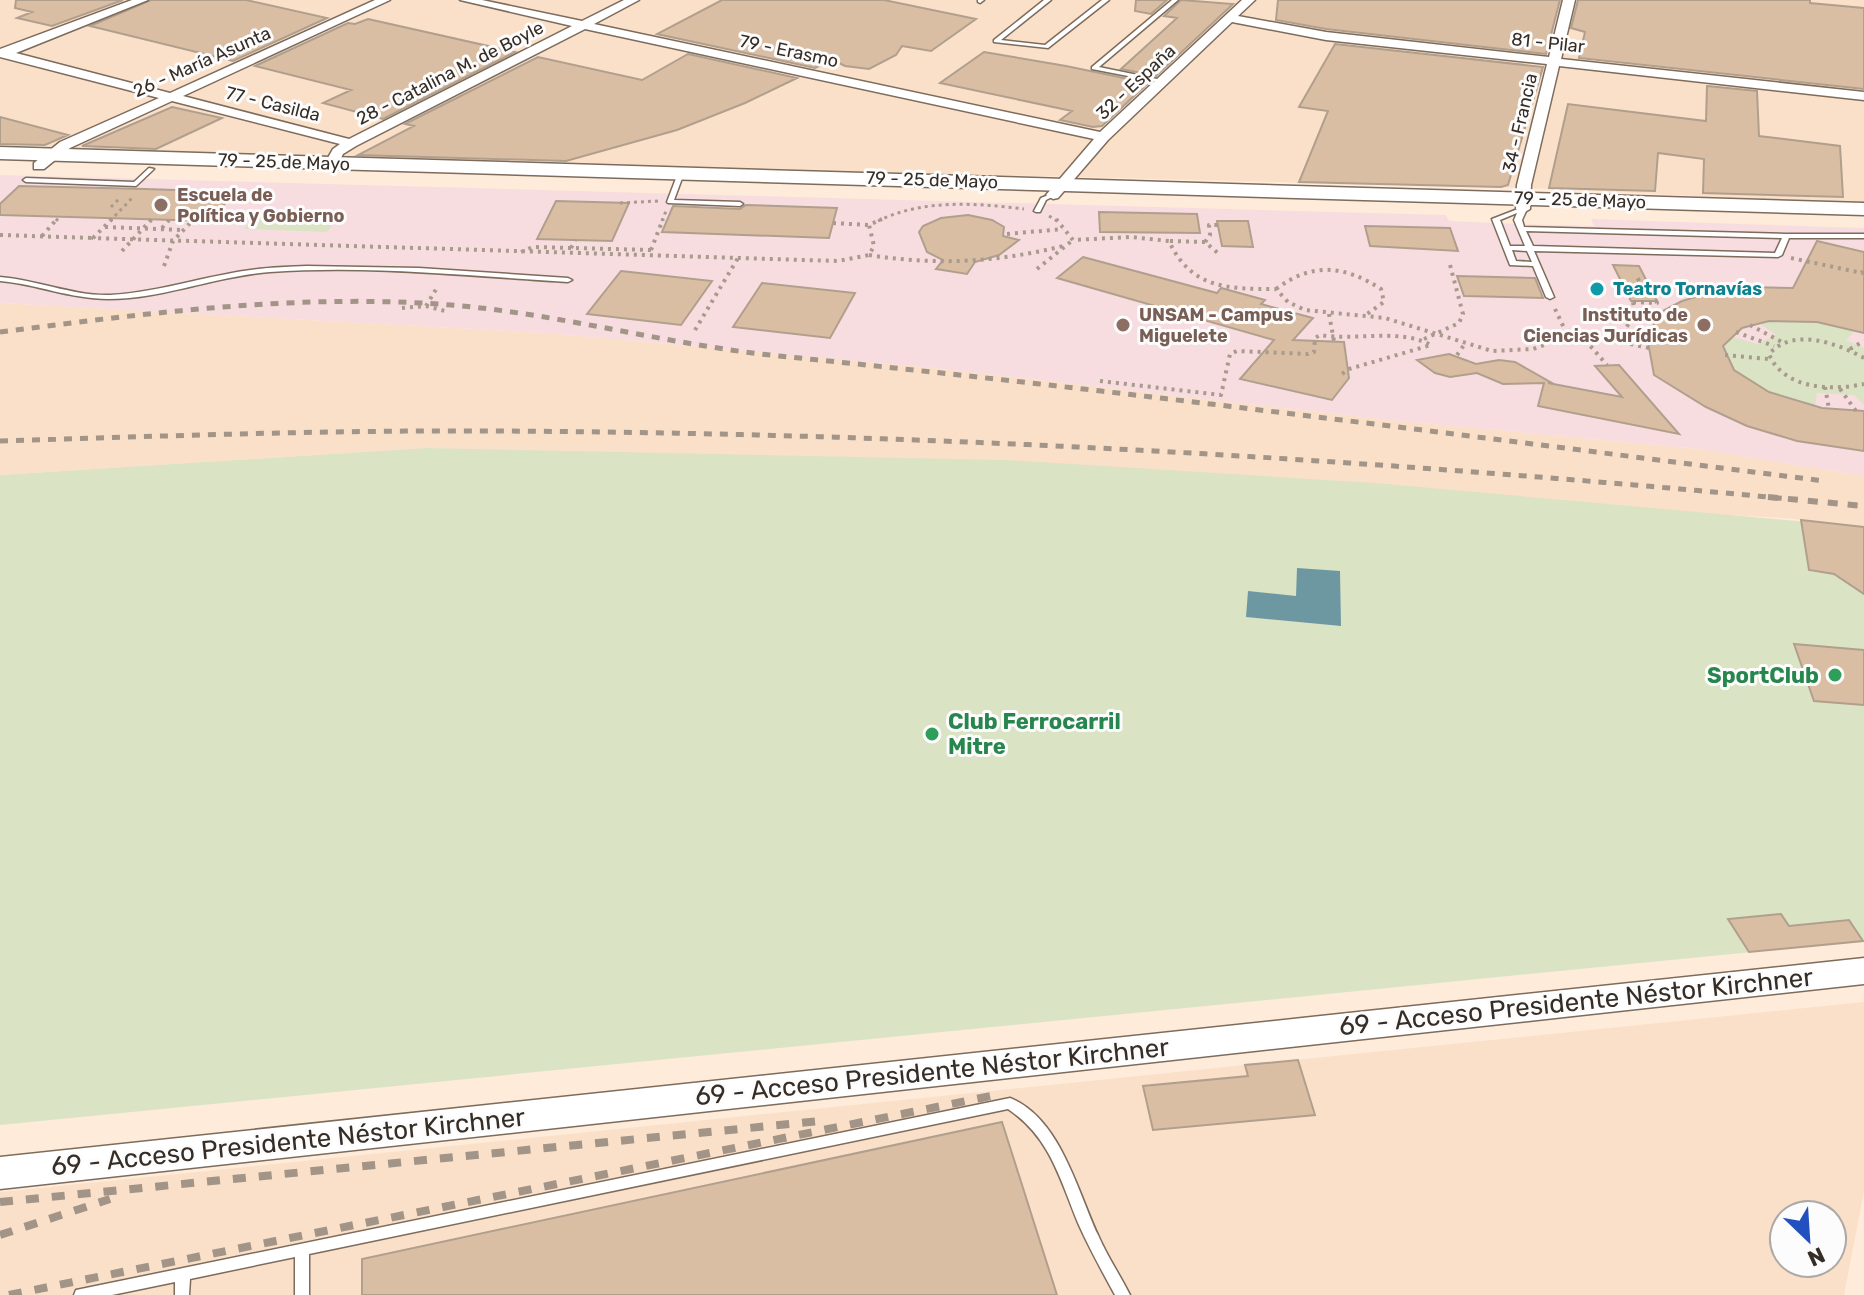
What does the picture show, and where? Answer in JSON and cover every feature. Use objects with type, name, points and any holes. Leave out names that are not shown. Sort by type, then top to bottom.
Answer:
[{"type":"main road","name":"79 - 25 de Mayo","points":[[0,153],[39,167],[332,163],[676,186]]},
{"type":"main road","name":"79 - 25 de Mayo","points":[[0,166],[676,186],[1058,190],[1522,212],[1864,219]]},
{"type":"main road","name":"79 - 25 de Mayo","points":[[1522,212],[1864,209]]},
{"type":"main road","name":"69 - Acceso Presidente Néstor Kirchner","points":[[0,1173],[1864,971]]},
{"type":"street","points":[[2,54],[142,0]]},
{"type":"street","name":"26 - María Asunta","points":[[39,167],[169,96],[384,0]]},
{"type":"street","name":"79 - Erasmo","points":[[466,0],[1103,137]]},
{"type":"street","name":"28 - Catalina M. de Boyle","points":[[332,163],[338,152],[351,143],[633,0]]},
{"type":"street","name":"32 - España","points":[[1058,190],[1103,137],[1249,0]]},
{"type":"street","name":"34 - Francia","points":[[1522,212],[1552,61],[1569,0]]},
{"type":"street","name":"81 - Pilar","points":[[1229,18],[1326,36],[1864,96]]},
{"type":"street","name":"77 - Casilda","points":[[2,54],[351,143]]},
{"type":"lane","points":[[1048,0],[996,41],[1046,47],[1106,0]]},
{"type":"lane","points":[[1162,82],[1094,68],[1175,0]]},
{"type":"lane","points":[[676,186],[740,204]]},
{"type":"lane","points":[[1038,211],[1043,199],[1058,190]]},
{"type":"lane","points":[[1522,212],[1529,249],[1550,297]]},
{"type":"lane","points":[[1535,264],[1513,263],[1496,219],[1522,212],[1786,236],[1864,236]]},
{"type":"lane","points":[[1508,248],[1778,255],[1786,236]]},
{"type":"lane","points":[[0,279],[23,280],[77,295],[106,297],[268,270],[340,269],[568,280]]},
{"type":"lane","points":[[81,1295],[1010,1103],[1023,1110],[1051,1144],[1093,1240],[1123,1295]]},
{"type":"lane","points":[[302,1250],[302,1295]]},
{"type":"lane","points":[[182,1295],[183,1274]]},
{"type":"path","points":[[620,203],[676,186]]},
{"type":"path","points":[[650,252],[676,186]]},
{"type":"path","points":[[93,238],[133,197]]},
{"type":"path","points":[[833,223],[869,225],[885,215],[919,208],[991,204],[1038,211],[1056,219],[1073,240]]},
{"type":"path","points":[[111,207],[123,207]]},
{"type":"path","points":[[42,236],[60,216]]},
{"type":"path","points":[[122,251],[152,219]]},
{"type":"path","points":[[162,229],[169,220]]},
{"type":"path","points":[[164,266],[173,241],[192,221]]},
{"type":"path","points":[[869,225],[874,246],[869,255]]},
{"type":"path","points":[[1205,242],[1210,235],[1209,225],[1218,225]]},
{"type":"path","points":[[104,227],[183,230]]},
{"type":"path","points":[[1007,234],[1064,229]]},
{"type":"path","points":[[0,235],[520,252],[650,252]]},
{"type":"path","points":[[1037,269],[1073,240],[1131,237],[1205,242],[1219,254]]},
{"type":"path","points":[[571,248],[575,240]]},
{"type":"path","points":[[1169,241],[1176,260],[1186,271],[1222,285],[1248,289],[1276,289],[1298,274],[1345,268],[1364,276],[1381,289],[1384,302],[1378,309],[1366,314]]},
{"type":"path","points":[[520,252],[533,247],[571,248],[838,261],[869,255],[968,265],[1033,255],[1067,245]]},
{"type":"path","points":[[1778,255],[1862,273],[1863,270]]},
{"type":"path","points":[[695,330],[739,258]]},
{"type":"path","points":[[1100,381],[1221,395],[1230,354],[1237,351],[1308,354],[1314,352],[1315,338],[1320,335],[1333,339],[1424,339],[1437,335],[1459,323],[1463,314],[1449,261]]},
{"type":"path","points":[[1618,340],[1635,314],[1632,302],[1657,303],[1653,294],[1644,293],[1637,276]]},
{"type":"path","points":[[1243,294],[1248,289]]},
{"type":"path","points":[[1276,289],[1281,298],[1306,310],[1329,314],[1366,314],[1464,345],[1492,350],[1534,350],[1552,343],[1565,330]]},
{"type":"path","points":[[1550,297],[1565,330]]},
{"type":"path","points":[[402,308],[426,306],[445,311]]},
{"type":"path","points":[[1301,315],[1306,310]]},
{"type":"path","points":[[1329,314],[1333,339]]},
{"type":"path","points":[[1750,325],[1782,342]]},
{"type":"path","points":[[1565,330],[1649,348]]},
{"type":"path","points":[[1736,332],[1774,346]]},
{"type":"path","points":[[1579,333],[1607,365]]},
{"type":"path","points":[[1342,374],[1349,369],[1431,345],[1424,339]]},
{"type":"path","points":[[1769,359],[1774,346],[1782,342],[1812,340],[1849,349],[1863,357]]},
{"type":"path","points":[[1849,349],[1864,341]]},
{"type":"path","points":[[1457,355],[1464,345]]},
{"type":"path","points":[[1492,350],[1499,360]]},
{"type":"path","points":[[1725,355],[1769,359],[1778,370],[1793,379],[1825,387],[1864,384]]},
{"type":"path","points":[[1825,387],[1829,409]]},
{"type":"path","points":[[1840,388],[1856,411]]},
{"type":"shaded area","points":[[0,0],[1864,0],[1864,205],[1558,189],[314,158],[0,145]]},
{"type":"shaded area","name":"UNSAM - Campus Miguelete","points":[[0,175],[1446,215],[1449,221],[1519,224],[1594,226],[1591,219],[1864,228],[1864,476],[1699,449],[1389,420],[934,368],[546,333],[0,303]]},
{"type":"shaded area","points":[[0,303],[546,333],[934,368],[1389,420],[1699,449],[1864,476],[1864,527],[1785,518],[426,448],[0,475]]},
{"type":"shaded area","points":[[1864,1002],[1864,1191],[1848,1274],[1848,1199],[1768,1199],[1768,1279],[1847,1279],[1844,1295],[0,1295],[0,1192]]},
{"type":"green space","points":[[261,209],[342,212],[327,232],[244,229]]},
{"type":"green space","points":[[1817,322],[1855,331],[1846,340],[1864,348],[1864,405],[1854,395],[1817,393],[1815,407],[1770,391],[1738,373],[1728,362],[1724,350],[1730,336],[1757,344],[1776,335],[1759,323]]},
{"type":"green space","name":"Club Ferrocarril Mitre","points":[[426,448],[1006,460],[1375,483],[1864,527],[1864,941],[0,1125],[0,475]]},
{"type":"water","points":[[1297,568],[1340,571],[1341,626],[1246,617],[1248,591],[1296,596]]},
{"type":"building","points":[[16,0],[123,0],[52,26],[17,18],[32,12],[15,8]]},
{"type":"building","points":[[151,0],[246,0],[327,18],[233,61],[90,26]]},
{"type":"building","points":[[722,0],[884,0],[976,19],[931,51],[902,46],[896,55],[869,69],[845,66],[833,60],[815,68],[657,34]]},
{"type":"building","points":[[1136,0],[1167,0],[1151,14],[1135,11]]},
{"type":"building","points":[[1181,0],[1233,4],[1156,76],[1121,69],[1177,18],[1164,16]]},
{"type":"building","points":[[1278,0],[1560,0],[1546,54],[1326,29],[1276,20]]},
{"type":"building","points":[[1578,0],[1810,0],[1810,3],[1864,8],[1864,89],[1579,58],[1585,32],[1571,28]]},
{"type":"building","points":[[368,19],[515,52],[383,119],[323,103],[351,90],[255,66],[348,23]]},
{"type":"building","points":[[1335,44],[1543,67],[1508,185],[1299,182],[1328,111],[1299,107]]},
{"type":"building","points":[[984,52],[1148,83],[1102,126],[1093,127],[1060,120],[1072,111],[940,83]]},
{"type":"building","points":[[688,54],[797,78],[677,130],[566,161],[358,155],[414,126],[405,124],[538,57],[642,80]]},
{"type":"building","points":[[1707,86],[1757,91],[1759,136],[1840,146],[1843,197],[1703,193],[1704,159],[1658,153],[1655,191],[1549,188],[1568,104],[1706,121]]},
{"type":"building","points":[[172,107],[222,118],[156,149],[82,146]]},
{"type":"building","points":[[0,117],[68,135],[45,145],[0,144]]},
{"type":"building","points":[[19,186],[235,192],[210,221],[0,215],[0,204]]},
{"type":"building","points":[[556,201],[629,203],[612,241],[537,239]]},
{"type":"building","points":[[746,205],[837,208],[829,238],[662,232],[673,206],[740,209]]},
{"type":"building","points":[[1099,212],[1197,214],[1200,233],[1100,232]]},
{"type":"building","points":[[968,215],[992,220],[1004,227],[1003,236],[1019,240],[999,255],[975,262],[967,274],[936,269],[943,260],[927,252],[919,232],[923,226],[941,218]]},
{"type":"building","points":[[1217,221],[1248,221],[1253,247],[1222,246]]},
{"type":"building","points":[[1365,226],[1450,228],[1458,251],[1370,246]]},
{"type":"building","points":[[1817,241],[1864,252],[1864,333],[1817,322],[1769,321],[1742,328],[1723,346],[1734,370],[1769,392],[1822,408],[1864,411],[1864,451],[1797,441],[1747,426],[1706,407],[1654,375],[1648,342],[1657,314],[1682,301],[1712,292],[1749,287],[1793,288]]},
{"type":"building","points":[[1083,257],[1217,293],[1221,288],[1265,300],[1261,304],[1313,318],[1293,340],[1344,342],[1349,378],[1332,400],[1240,379],[1274,340],[1057,278]]},
{"type":"building","points":[[1613,265],[1639,266],[1657,301],[1631,301]]},
{"type":"building","points":[[621,271],[712,281],[681,325],[587,314]]},
{"type":"building","points":[[1457,276],[1535,278],[1543,298],[1464,296]]},
{"type":"building","points":[[762,283],[855,293],[830,338],[733,327]]},
{"type":"building","points":[[1449,354],[1476,364],[1499,360],[1515,362],[1552,383],[1548,383],[1622,397],[1595,366],[1619,365],[1679,434],[1538,406],[1544,383],[1503,384],[1477,373],[1450,377],[1435,373],[1417,360]]},
{"type":"building","points":[[1801,520],[1864,527],[1864,594],[1834,574],[1809,570]]},
{"type":"building","name":"SportClub","points":[[1794,644],[1864,650],[1864,705],[1814,701]]},
{"type":"building","points":[[1781,914],[1789,926],[1849,920],[1863,941],[1749,952],[1728,919]]},
{"type":"building","points":[[1298,1060],[1315,1115],[1153,1130],[1143,1086],[1248,1076],[1245,1065]]},
{"type":"building","points":[[1002,1122],[1057,1295],[362,1295],[362,1259]]},
{"type":"railway","points":[[0,332],[168,312],[281,303],[338,301],[451,305],[533,315],[738,351],[1171,399],[1824,481]]},
{"type":"railway","points":[[0,441],[433,431],[819,437],[1305,460],[1789,499]]},
{"type":"railway","points":[[1768,497],[1864,506]]},
{"type":"railway","points":[[9,1295],[996,1095]]},
{"type":"railway","points":[[0,1202],[820,1121]]},
{"type":"railway","points":[[0,1235],[110,1199]]},
{"type":"place","name":"Escuela de Política y Gobierno","points":[[161,205]]},
{"type":"place","name":"Teatro Tornavías","points":[[1597,289]]},
{"type":"place","name":"UNSAM - Campus Miguelete","points":[[1123,325]]},
{"type":"place","name":"Instituto de Ciencias Jurídicas","points":[[1704,325]]},
{"type":"place","name":"SportClub","points":[[1835,675]]},
{"type":"place","name":"Club Ferrocarril Mitre","points":[[932,734]]}]
